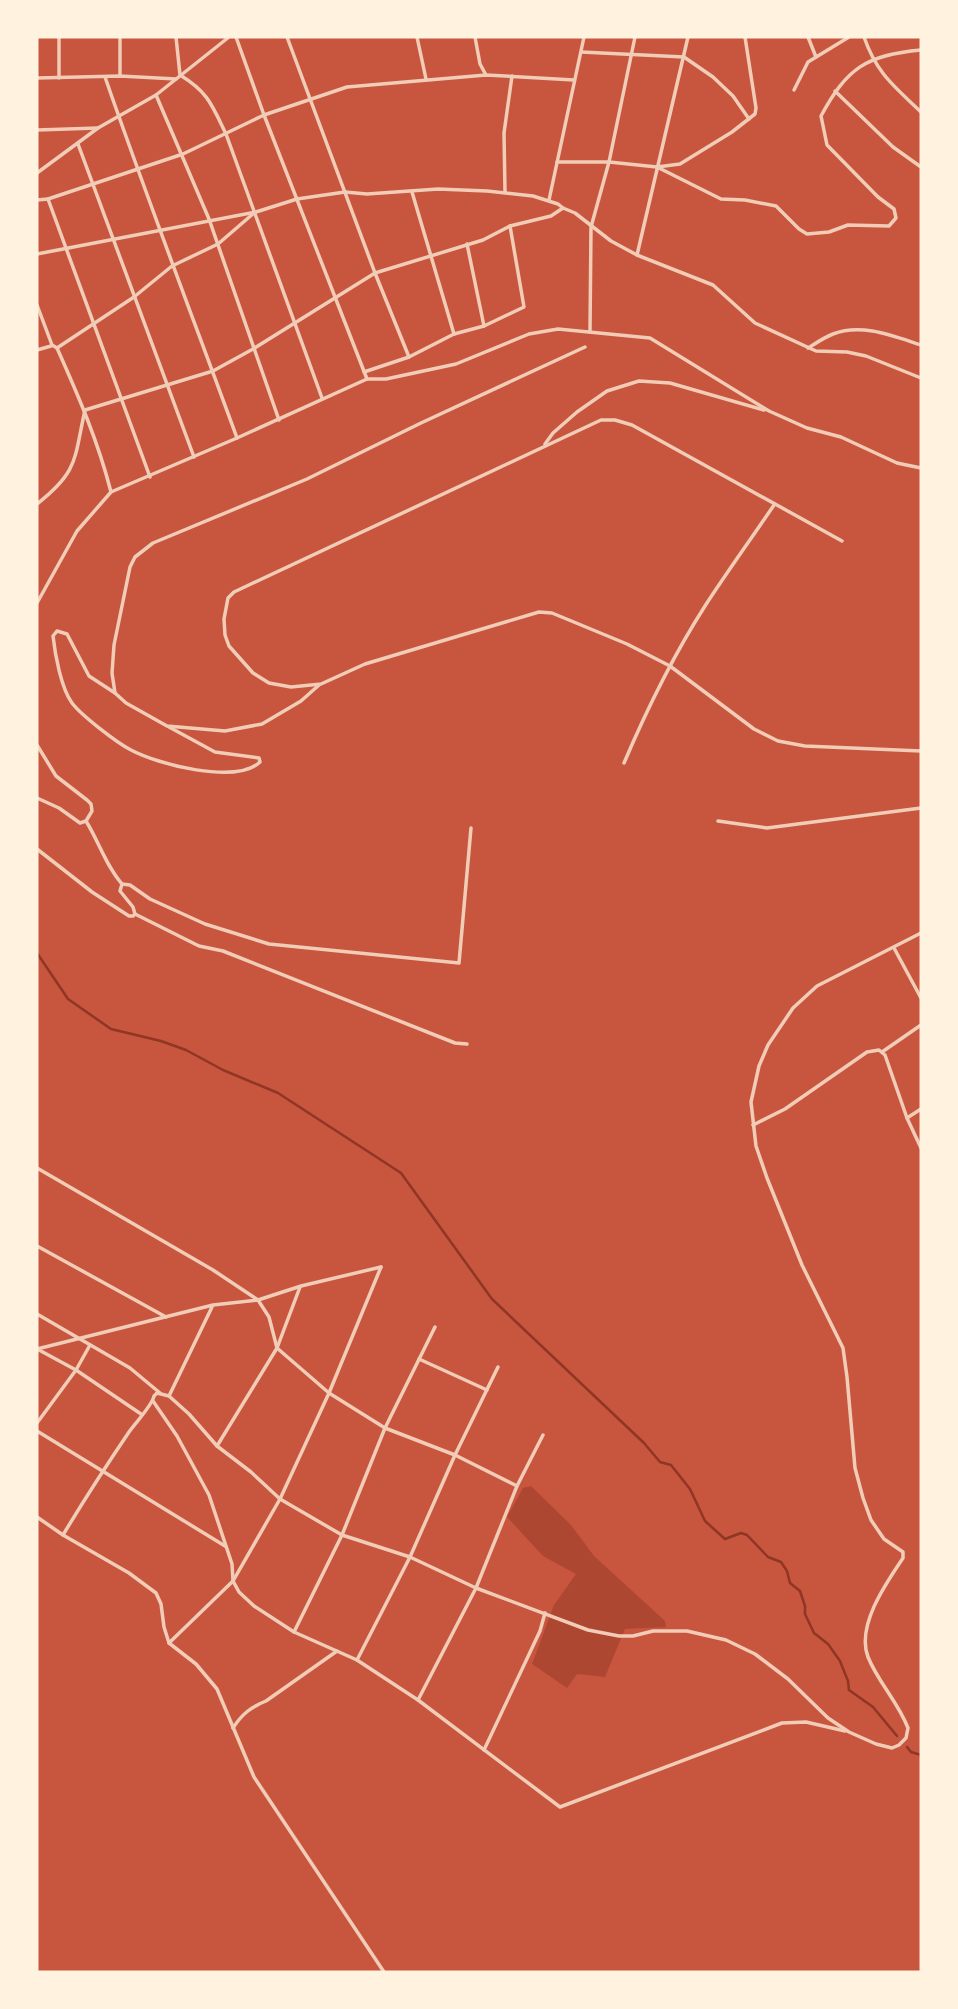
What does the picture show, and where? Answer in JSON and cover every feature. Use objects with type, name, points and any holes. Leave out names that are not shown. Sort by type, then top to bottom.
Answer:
[{"type":"street","points":[[59,37],[59,78]]},
{"type":"street","points":[[120,37],[120,76]]},
{"type":"street","points":[[176,37],[178,77]]},
{"type":"street","points":[[37,173],[99,128],[156,95],[229,37]]},
{"type":"street","points":[[236,37],[367,379]]},
{"type":"street","points":[[287,37],[409,357]]},
{"type":"street","points":[[417,37],[426,79]]},
{"type":"street","points":[[475,37],[480,64],[486,75]]},
{"type":"street","points":[[549,200],[584,37]]},
{"type":"street","points":[[590,332],[591,227],[609,162],[635,37]]},
{"type":"street","points":[[637,255],[688,37]]},
{"type":"street","points":[[557,162],[609,162],[657,167],[680,164],[697,155],[755,114],[745,37]]},
{"type":"street","points":[[808,37],[816,57]]},
{"type":"street","points":[[794,90],[808,62],[849,37]]},
{"type":"street","points":[[864,37],[872,60],[921,112]]},
{"type":"street","points":[[657,167],[721,199],[776,206],[807,234],[817,234],[848,225],[889,226],[896,218],[894,209],[878,197],[827,145],[821,116],[835,91],[854,70],[883,55],[921,50]]},
{"type":"street","points":[[581,52],[684,57],[713,77],[749,119]]},
{"type":"street","points":[[37,200],[48,199],[183,154],[264,115],[347,87],[486,75],[575,80]]},
{"type":"street","points":[[505,192],[505,133],[512,76]]},
{"type":"street","points":[[105,77],[161,228],[172,267],[237,439]]},
{"type":"street","points":[[37,78],[178,77],[198,86],[209,98],[256,212],[323,399]]},
{"type":"street","points":[[835,91],[886,141],[921,167]]},
{"type":"street","points":[[156,95],[209,219],[279,420]]},
{"type":"street","points":[[37,130],[99,128]]},
{"type":"street","points":[[78,144],[194,457]]},
{"type":"street","points":[[37,254],[161,228],[256,212],[297,199],[345,192],[449,189],[505,192],[549,200],[575,213],[591,227],[637,255],[713,285],[755,323],[808,348],[866,356],[921,378]]},
{"type":"street","points":[[412,191],[454,334]]},
{"type":"street","points":[[48,199],[150,477]]},
{"type":"street","points":[[85,410],[212,371],[253,349],[375,273],[483,240],[510,226],[551,216],[563,208]]},
{"type":"street","points":[[37,350],[54,346],[95,323],[172,267],[218,244],[256,212]]},
{"type":"street","points":[[364,372],[409,357],[454,334],[484,326],[524,307],[510,226]]},
{"type":"street","points":[[467,244],[484,326]]},
{"type":"street","points":[[37,305],[85,410],[111,492]]},
{"type":"street","points":[[37,603],[78,531],[111,492],[237,439],[367,379],[386,379],[456,364],[529,334],[558,329],[650,338],[769,411],[807,428],[841,437],[897,463],[921,468]]},
{"type":"street","points":[[808,348],[834,334],[856,329],[874,331],[921,345]]},
{"type":"street","points":[[115,693],[112,673],[114,645],[130,567],[135,557],[153,543],[307,479],[585,347]]},
{"type":"street","points":[[543,445],[577,412],[607,391],[639,381],[670,383],[769,411]]},
{"type":"street","points":[[37,505],[72,469],[85,410]]},
{"type":"street","points":[[321,684],[292,687],[269,683],[253,673],[229,646],[225,635],[226,605],[234,592],[601,420],[615,420],[632,425],[842,541]]},
{"type":"street","points":[[624,763],[648,707],[704,607],[774,505]]},
{"type":"street","points":[[167,726],[225,731],[262,724],[301,701],[321,684],[365,664],[539,612],[552,612],[627,644],[670,666],[754,729],[778,741],[805,746],[921,751]]},
{"type":"street","points":[[57,631],[67,634],[89,676],[115,693],[127,704],[215,752],[259,758],[260,762],[244,770],[216,772],[169,764],[130,750],[77,709],[70,700],[55,648],[53,636],[57,631]]},
{"type":"street","points":[[37,745],[56,776],[91,804],[92,811],[86,821],[80,823],[60,808],[37,798]]},
{"type":"street","points":[[718,821],[767,828],[921,808]]},
{"type":"street","points":[[86,821],[96,836],[112,873],[122,884],[130,885],[150,899],[205,924],[269,944],[459,963],[471,828]]},
{"type":"street","points":[[37,849],[92,892],[129,916],[135,914],[199,946],[223,950],[455,1043],[467,1044]]},
{"type":"street","points":[[122,884],[120,891],[133,907],[135,914]]},
{"type":"street","points":[[153,1401],[177,1436],[209,1495],[232,1564],[233,1581],[239,1592],[254,1606],[295,1632],[357,1660],[418,1700],[560,1807],[782,1723],[806,1722],[849,1732],[892,1748],[905,1738],[908,1728],[904,1716],[868,1658],[864,1643],[877,1600],[903,1559],[903,1552],[884,1539],[871,1520],[863,1498],[855,1468],[843,1348],[802,1265],[767,1178],[756,1146],[751,1102],[759,1066],[768,1045],[793,1008],[817,986],[921,933]]},
{"type":"street","points":[[894,947],[921,999]]},
{"type":"street","points":[[882,1052],[921,1025]]},
{"type":"street","points":[[754,1125],[785,1109],[867,1052],[882,1052]]},
{"type":"street","points":[[882,1052],[921,1149]]},
{"type":"street","points":[[907,1118],[921,1110]]},
{"type":"street","points":[[37,1168],[213,1270],[258,1300],[269,1317],[277,1348],[330,1394],[386,1428],[455,1455],[517,1486]]},
{"type":"street","points":[[37,1246],[166,1317]]},
{"type":"street","points":[[37,1349],[213,1305],[258,1300],[301,1286],[381,1267],[330,1394],[280,1499],[233,1581],[169,1643]]},
{"type":"street","points":[[217,1446],[277,1348],[301,1286]]},
{"type":"street","points":[[169,1396],[213,1305]]},
{"type":"street","points":[[37,1314],[130,1368],[162,1394]]},
{"type":"street","points":[[295,1632],[342,1535],[386,1428],[435,1327]]},
{"type":"street","points":[[37,1423],[76,1370],[90,1345]]},
{"type":"street","points":[[37,1349],[76,1370],[141,1414]]},
{"type":"street","points":[[419,1359],[487,1390]]},
{"type":"street","points":[[357,1660],[410,1557],[498,1367]]},
{"type":"street","points":[[63,1535],[101,1472],[141,1414],[157,1393],[162,1394],[169,1396],[217,1446],[280,1499],[342,1535],[410,1557],[476,1588],[605,1635],[633,1636],[653,1631],[687,1631],[726,1640],[755,1654],[788,1679],[813,1706],[849,1732]]},
{"type":"street","points":[[37,1432],[227,1547]]},
{"type":"street","points":[[418,1700],[476,1588],[517,1486],[542,1435]]},
{"type":"street","points":[[37,1517],[156,1592],[169,1643],[196,1664],[217,1689],[254,1777],[384,1972]]},
{"type":"street","points":[[484,1750],[540,1631],[545,1614]]},
{"type":"street","points":[[233,1728],[253,1706],[266,1701],[338,1650]]},
{"type":"shaded area","points":[[531,1486],[571,1525],[594,1556],[665,1621],[666,1627],[625,1629],[605,1677],[577,1674],[567,1688],[532,1664],[554,1605],[576,1574],[543,1556],[507,1517],[523,1488]]},
{"type":"waterway","points":[[37,953],[68,999],[111,1029],[186,1050],[223,1070],[278,1093],[401,1173],[492,1299],[644,1443],[660,1462],[671,1465],[690,1489],[705,1521],[725,1539],[741,1533],[747,1535],[768,1557],[781,1562],[790,1583],[800,1591],[805,1614],[814,1633],[828,1644],[840,1661],[849,1690],[873,1707],[897,1736]]},
{"type":"waterway","points":[[907,1747],[911,1752],[921,1755]]}]
